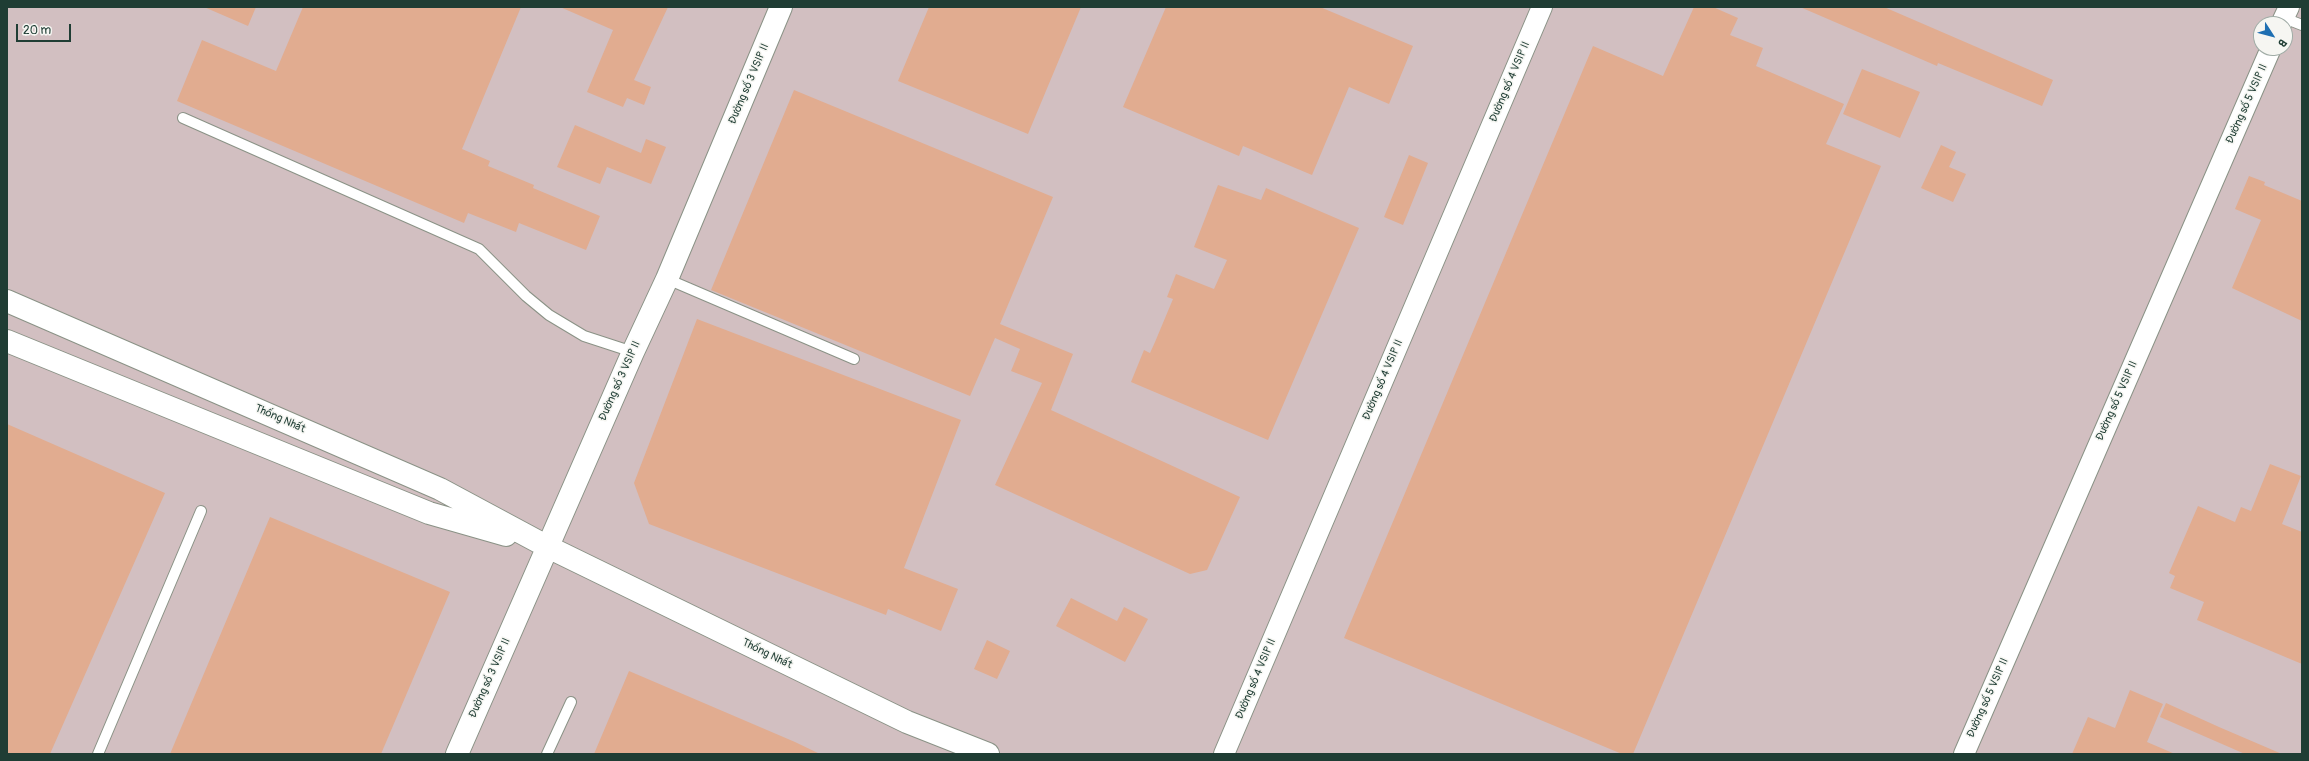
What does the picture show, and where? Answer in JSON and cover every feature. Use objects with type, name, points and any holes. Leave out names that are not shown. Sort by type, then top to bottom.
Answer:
[{"type":"street","name":"Đường số 3 VSIP II","points":[[457,754],[633,352],[667,279],[782,7]]},
{"type":"street","name":"Đường số 4 VSIP II","points":[[1224,754],[1542,7]]},
{"type":"street","name":"Đường số 5 VSIP II","points":[[1964,754],[2268,56]]},
{"type":"street","name":"Thống Nhất","points":[[7,301],[440,490],[548,547],[907,722],[988,754]]},
{"type":"street","name":"Thống Nhất","points":[[7,341],[429,513],[548,547]]},
{"type":"lane","points":[[183,118],[479,249],[526,296],[549,315],[584,336],[633,352]]},
{"type":"lane","points":[[667,279],[854,359]]},
{"type":"lane","points":[[98,754],[201,511]]},
{"type":"lane","points":[[547,754],[571,702]]},
{"type":"shaded area","points":[[7,7],[2302,7],[2302,754],[7,754]]},
{"type":"building","points":[[204,7],[256,7],[248,26]]},
{"type":"building","points":[[303,7],[521,7],[462,149],[490,161],[488,166],[534,185],[533,188],[600,216],[586,250],[519,223],[516,232],[468,213],[464,223],[177,101],[202,40],[276,71]]},
{"type":"building","points":[[560,7],[668,7],[634,80],[651,87],[644,105],[627,98],[623,107],[587,92],[613,30]]},
{"type":"building","points":[[929,7],[1081,7],[1028,134],[898,81]]},
{"type":"building","points":[[1166,7],[1320,7],[1413,46],[1389,104],[1349,87],[1312,175],[1243,146],[1239,156],[1123,107]]},
{"type":"building","points":[[1694,7],[1713,7],[1738,18],[1730,35],[1763,48],[1756,66],[1844,104],[1826,144],[1881,166],[1633,754],[1622,754],[1344,638],[1593,46],[1663,76]]},
{"type":"building","points":[[1800,7],[1884,7],[2053,80],[2042,106],[1938,63],[1937,66]]},
{"type":"building","points":[[1862,69],[1920,92],[1900,138],[1843,114]]},
{"type":"building","points":[[794,90],[1053,197],[1000,324],[1073,354],[1051,410],[1240,497],[1207,570],[1190,574],[995,485],[1042,383],[1011,371],[1020,349],[995,338],[970,396],[711,290]]},
{"type":"building","points":[[575,125],[641,153],[646,139],[666,147],[651,184],[607,167],[600,184],[557,167]]},
{"type":"building","points":[[1941,145],[1956,152],[1949,167],[1966,174],[1953,202],[1921,188]]},
{"type":"building","points":[[1409,155],[1428,163],[1403,225],[1384,217]]},
{"type":"building","points":[[2249,176],[2265,182],[2264,185],[2302,201],[2302,321],[2232,288],[2261,220],[2235,209]]},
{"type":"building","points":[[1218,185],[1261,200],[1266,188],[1359,228],[1268,440],[1131,382],[1144,350],[1150,353],[1173,299],[1167,297],[1176,274],[1214,289],[1227,260],[1194,247]]},
{"type":"building","points":[[697,319],[961,420],[904,568],[958,589],[941,631],[888,609],[886,615],[649,524],[634,483]]},
{"type":"building","points":[[7,424],[165,493],[50,754],[7,754]]},
{"type":"building","points":[[2270,464],[2301,476],[2282,524],[2302,532],[2302,664],[2197,620],[2204,602],[2170,588],[2175,576],[2169,573],[2198,506],[2235,522],[2241,507],[2251,511]]},
{"type":"building","points":[[270,517],[450,592],[381,754],[170,754]]},
{"type":"building","points":[[1071,598],[1117,621],[1124,607],[1148,619],[1125,662],[1056,626]]},
{"type":"building","points":[[987,640],[1010,651],[997,679],[974,669]]},
{"type":"building","points":[[629,671],[795,742],[820,754],[594,754]]},
{"type":"building","points":[[2130,690],[2163,704],[2147,742],[2175,754],[2072,754],[2088,717],[2115,728]]},
{"type":"building","points":[[2166,703],[2282,754],[2245,754],[2160,717]]}]
